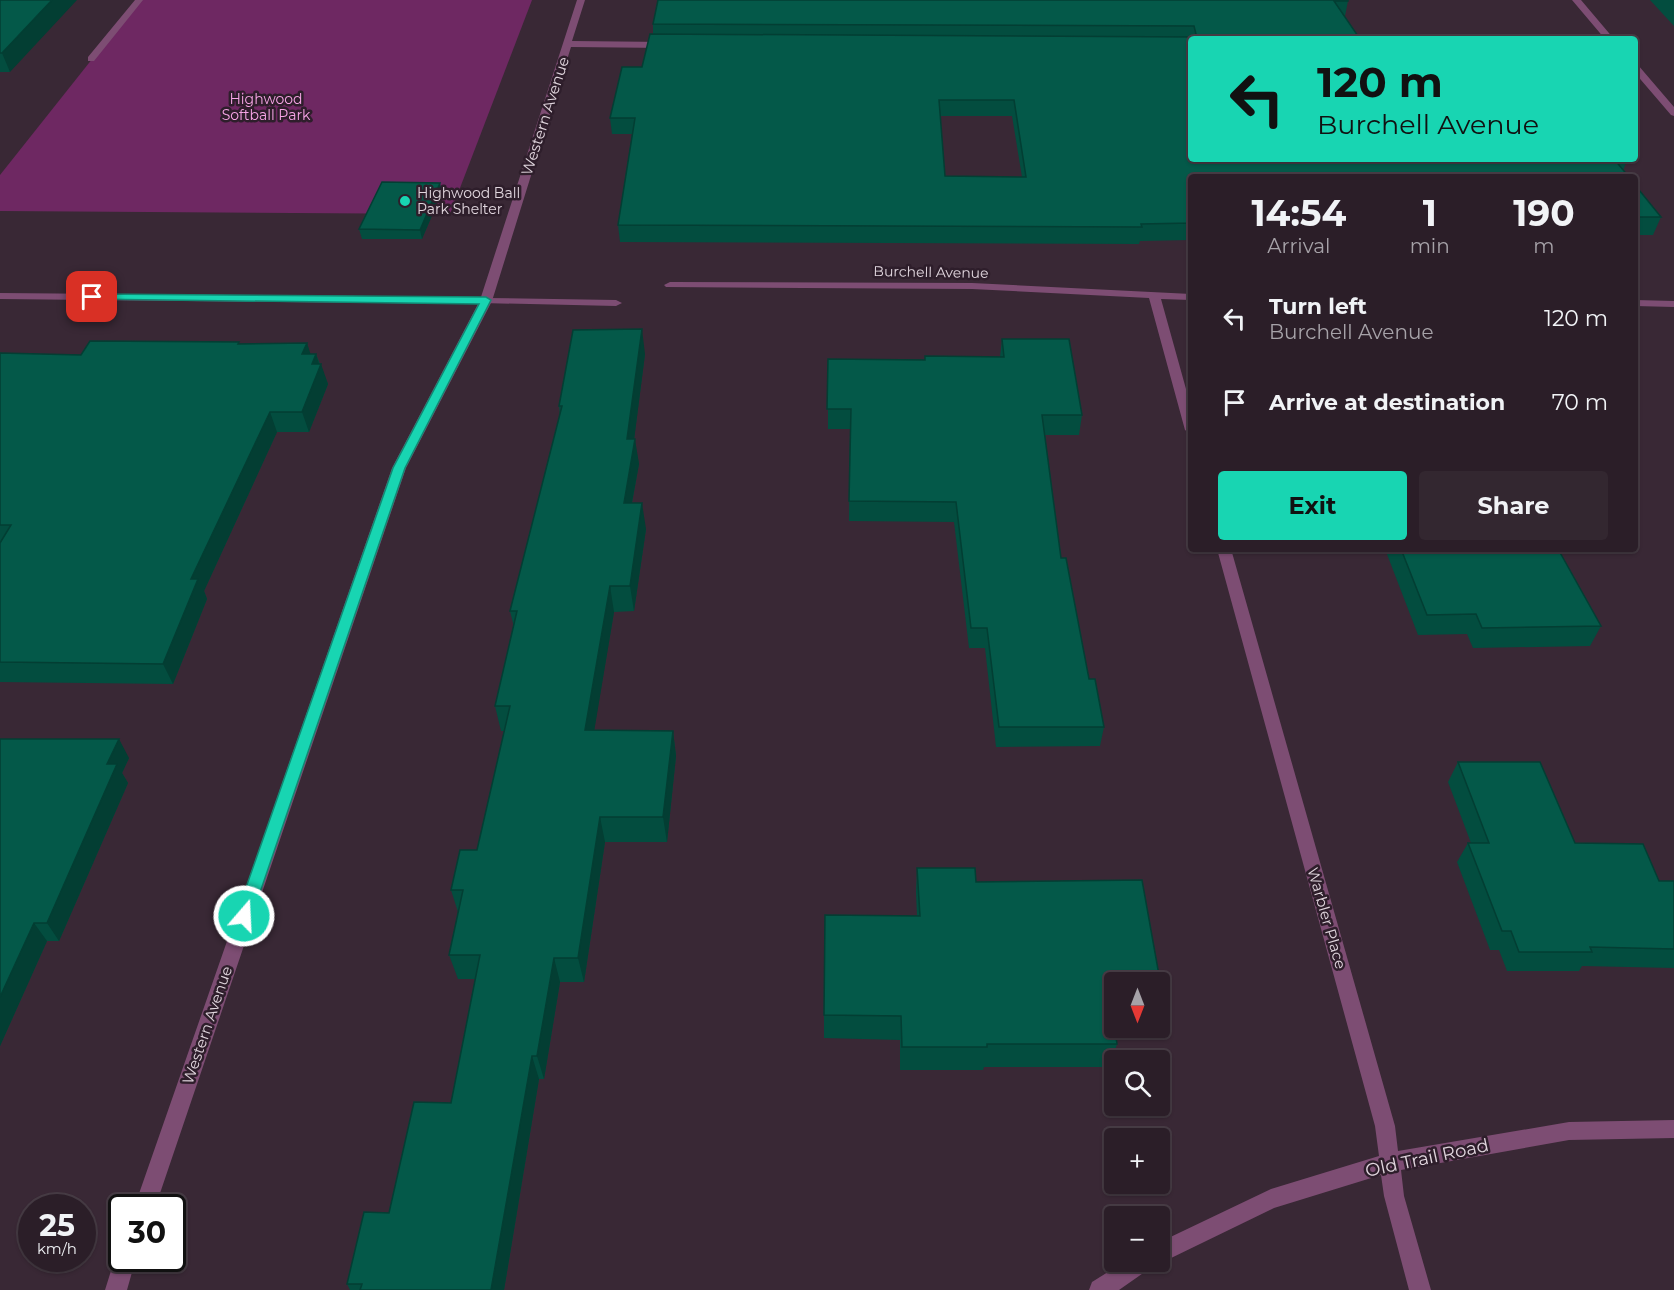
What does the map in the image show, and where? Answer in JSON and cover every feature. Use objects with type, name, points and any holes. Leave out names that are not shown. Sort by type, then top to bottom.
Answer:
[{"type":"street","points":[[91,59],[139,0]]},
{"type":"street","name":"Western Avenue","points":[[149,1194],[399,468],[486,300],[581,0]]},
{"type":"street","points":[[1576,0],[1608,36]]},
{"type":"street","points":[[568,44],[680,45]]},
{"type":"street","points":[[1638,71],[1674,113]]},
{"type":"street","name":"Burchell Avenue","points":[[670,285],[972,286],[1188,297]]},
{"type":"street","points":[[0,296],[616,303]]},
{"type":"street","points":[[1154,296],[1188,419]]},
{"type":"street","points":[[1638,303],[1674,304]]},
{"type":"street","name":"Warbler Place","points":[[1225,552],[1385,1126],[1394,1196],[1420,1290]]},
{"type":"street","name":"Old Trail Road","points":[[1170,1248],[1271,1199],[1390,1162],[1569,1131],[1674,1129]]},
{"type":"street","points":[[116,1290],[122,1272]]},
{"type":"street","points":[[1100,1290],[1127,1272]]},
{"type":"green space","name":"Highwood Softball Park","points":[[139,0],[532,0],[450,214],[0,211],[0,175]]},
{"type":"building","points":[[0,0],[52,0],[2,53],[0,53]]},
{"type":"building","points":[[658,0],[1348,0],[1334,1],[1358,36],[1195,36],[1194,26],[653,24]]},
{"type":"building","points":[[650,34],[1188,37],[1188,162],[1616,162],[1626,174],[1188,174],[1188,223],[1141,224],[1142,227],[618,225],[635,118],[610,118],[622,67],[642,67]],"holes":[[[939,100],[1014,100],[1026,177],[945,176]]]},
{"type":"building","points":[[382,182],[440,183],[420,230],[359,229]]},
{"type":"building","points":[[1638,189],[1661,217],[1638,217]]},
{"type":"building","points":[[642,329],[627,439],[635,439],[624,503],[642,503],[630,586],[610,586],[585,730],[673,731],[663,817],[600,817],[578,958],[554,958],[537,1056],[532,1056],[491,1290],[360,1290],[362,1284],[347,1284],[364,1212],[389,1213],[414,1102],[451,1103],[480,955],[449,955],[463,890],[451,890],[460,850],[477,850],[510,706],[495,706],[517,611],[510,611],[562,406],[559,406],[573,330]]},
{"type":"building","points":[[1002,339],[1069,339],[1082,415],[1042,415],[1061,558],[1066,558],[1089,679],[1095,679],[1104,727],[999,727],[987,628],[971,628],[956,502],[849,501],[851,409],[827,409],[828,359],[925,360],[925,356],[1004,357]]},
{"type":"building","points":[[90,341],[307,343],[302,354],[316,354],[312,364],[321,364],[302,412],[270,412],[191,579],[198,579],[163,664],[0,662],[0,543],[11,525],[0,525],[0,353],[81,355]]},
{"type":"building","points":[[1402,552],[1560,552],[1601,626],[1482,628],[1476,614],[1427,615]]},
{"type":"building","points":[[0,739],[119,739],[107,764],[117,764],[47,923],[34,923],[0,997]]},
{"type":"building","points":[[1458,762],[1540,762],[1575,843],[1643,844],[1659,881],[1674,881],[1674,949],[1590,947],[1592,952],[1519,952],[1511,931],[1502,931],[1468,843],[1489,843]]},
{"type":"building","points":[[917,868],[975,868],[976,882],[1142,880],[1158,972],[1104,972],[1104,1038],[1116,1038],[1117,1044],[987,1044],[987,1047],[902,1047],[901,1016],[824,1015],[825,915],[920,916]]},
{"type":"place","name":"Highwood Ball Park Shelter","points":[[405,201]]},
{"type":"route","points":[[92,297],[486,300],[399,468],[244,916]]}]
